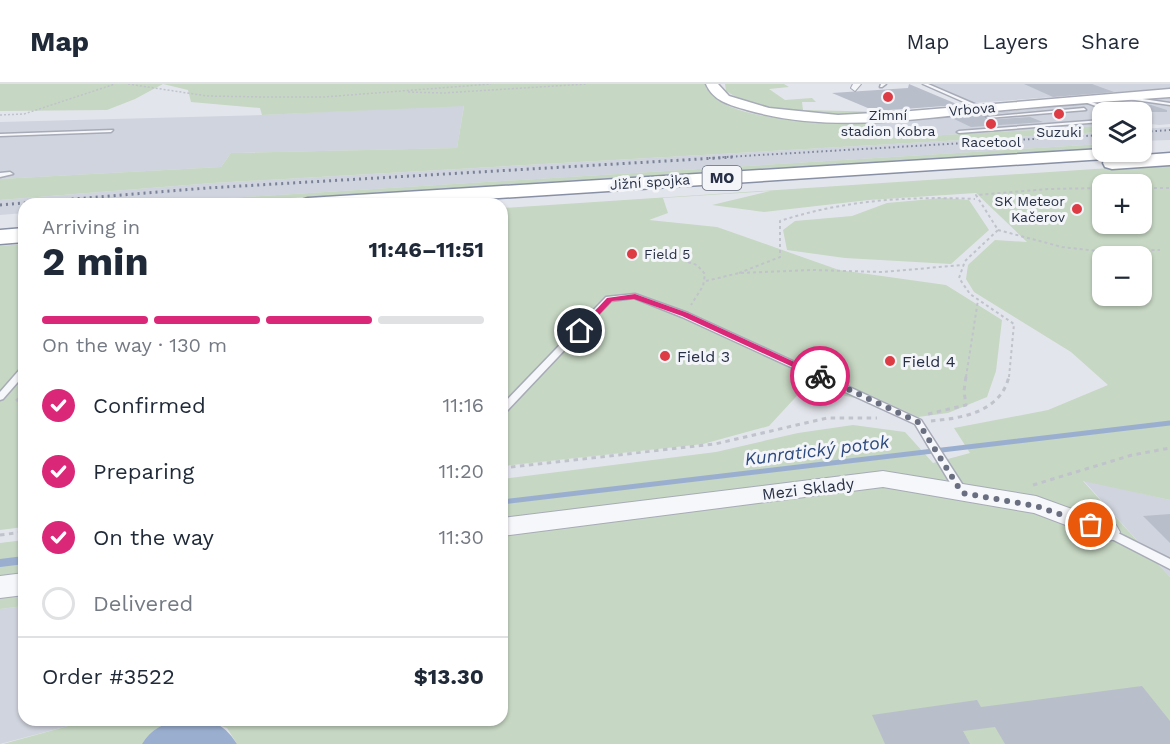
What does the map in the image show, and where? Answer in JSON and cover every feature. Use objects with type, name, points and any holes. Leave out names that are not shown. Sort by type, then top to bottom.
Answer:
[{"type":"highway","points":[[1152,150],[1170,149]]},
{"type":"highway","name":"Jižní spojka","points":[[404,198],[1092,155]]},
{"type":"highway","name":"Jižní spojka","points":[[508,202],[1170,159]]},
{"type":"highway","points":[[0,226],[18,224]]},
{"type":"highway","points":[[0,237],[18,236]]},
{"type":"main road","name":"Vrbova","points":[[712,84],[717,93],[742,105],[798,116],[872,117],[986,113],[1170,93]]},
{"type":"street","name":"Mezi Sklady","points":[[508,526],[883,479],[1036,506],[1108,532]]},
{"type":"street","points":[[0,586],[18,584]]},
{"type":"lane","points":[[925,84],[986,113],[1002,116],[1084,104],[1092,106]]},
{"type":"lane","points":[[1124,97],[1170,104]]},
{"type":"lane","points":[[986,113],[1002,116]]},
{"type":"lane","points":[[1028,113],[1054,124]]},
{"type":"lane","points":[[959,132],[1092,122]]},
{"type":"lane","points":[[0,135],[111,130]]},
{"type":"lane","points":[[0,175],[10,174]]},
{"type":"lane","points":[[508,405],[609,299],[635,296],[685,315],[918,422],[962,493]]},
{"type":"lane","points":[[0,397],[18,377]]},
{"type":"lane","points":[[1108,532],[1170,564]]},
{"type":"path","points":[[0,115],[24,114],[115,84]]},
{"type":"path","points":[[128,84],[207,96],[265,97],[324,97],[491,84]]},
{"type":"path","points":[[389,92],[444,93],[586,84]]},
{"type":"path","points":[[976,199],[976,195],[983,194],[1092,188]]},
{"type":"path","points":[[1152,188],[1170,188]]},
{"type":"path","points":[[706,281],[725,278],[780,257],[780,221],[795,216],[849,204],[943,197],[976,199]]},
{"type":"path","points":[[976,199],[998,230],[1062,247],[1098,251],[1160,250]]},
{"type":"path","points":[[918,422],[952,419],[991,406],[1006,388],[1015,331],[1014,324],[978,300],[962,286],[959,278],[963,266],[975,251],[998,230]]},
{"type":"path","points":[[685,315],[706,281],[705,272],[700,265],[688,262]]},
{"type":"path","points":[[739,273],[812,270],[882,272],[963,266]]},
{"type":"path","points":[[918,422],[928,415],[966,405],[964,391],[978,300]]},
{"type":"path","points":[[508,467],[715,444],[827,418],[879,418]]},
{"type":"path","points":[[1025,487],[1132,455],[1170,448]]},
{"type":"path","points":[[0,535],[18,533]]},
{"type":"shaded area","points":[[931,84],[1170,84],[1170,88],[974,103]]},
{"type":"shaded area","points":[[1170,96],[1170,124],[1152,124],[1152,102],[1106,102]]},
{"type":"shaded area","points":[[1092,103],[1092,127],[892,138],[870,124]]},
{"type":"shaded area","points":[[464,105],[457,148],[231,153],[221,167],[0,179],[0,122],[262,115]]},
{"type":"shaded area","points":[[1170,127],[1170,140],[1152,141],[1152,128]]},
{"type":"shaded area","points":[[1092,133],[1092,145],[229,198],[25,198],[213,183]]},
{"type":"shaded area","points":[[18,199],[18,214],[0,215],[0,200]]},
{"type":"shaded area","points":[[1083,480],[1170,500],[1170,577]]},
{"type":"shaded area","points":[[18,607],[18,726],[68,726],[0,744],[0,609]]},
{"type":"green space","points":[[0,84],[163,84],[135,99],[107,110],[0,111]]},
{"type":"green space","points":[[163,84],[706,84],[706,88],[719,101],[740,110],[764,116],[822,121],[931,117],[871,124],[892,138],[1092,127],[1092,133],[213,183],[0,200],[0,179],[221,167],[231,153],[457,148],[464,106],[262,115],[260,108],[191,102],[188,90]]},
{"type":"green space","points":[[725,84],[784,84],[789,87],[769,89],[785,100],[812,98],[816,102],[802,102],[803,110],[888,112],[850,116],[804,114],[741,99],[726,91]]},
{"type":"green space","points":[[1092,145],[1092,149],[1087,149],[291,198],[229,198]]},
{"type":"green space","points":[[1170,153],[1152,157],[1152,154]]},
{"type":"green space","points":[[1092,158],[1092,161],[508,198],[472,198]]},
{"type":"green space","points":[[1170,164],[1170,500],[1083,481],[1170,577],[1170,744],[237,744],[227,728],[222,726],[508,726],[508,478],[716,452],[798,433],[853,425],[905,432],[933,463],[970,453],[954,428],[1048,410],[1108,385],[1071,352],[974,292],[966,279],[968,265],[995,240],[1027,242],[976,193],[869,200],[764,212],[712,205],[770,191],[663,198],[668,213],[649,220],[717,227],[839,270],[946,285],[1002,320],[996,371],[987,397],[948,413],[918,417],[868,394],[864,400],[805,387],[769,426],[703,444],[508,465],[508,208]]},
{"type":"green space","points":[[943,198],[969,200],[989,230],[951,264],[845,258],[787,250],[783,230],[795,221],[852,216],[887,203]]},
{"type":"green space","points":[[18,244],[18,528],[0,530],[0,246]]},
{"type":"green space","points":[[18,541],[18,607],[0,609],[0,543]]},
{"type":"green space","points":[[68,726],[162,726],[149,734],[142,744],[3,744]]},
{"type":"water","points":[[162,726],[220,726],[237,744],[142,744],[149,734]]},
{"type":"building","name":"Zimní stadion Kobra","points":[[909,84],[959,105],[875,111],[832,93],[908,88]]},
{"type":"building","points":[[1024,84],[1092,84],[1114,92],[1053,97]]},
{"type":"building","points":[[1152,105],[1167,110],[1167,112],[1152,112]]},
{"type":"building","points":[[1017,111],[986,115],[984,118],[988,120],[1030,117],[1043,122],[971,127],[952,118]]},
{"type":"building","points":[[1170,514],[1170,543],[1143,516]]},
{"type":"building","points":[[1142,686],[1170,721],[1170,744],[1005,744],[995,727],[963,731],[970,744],[885,744],[872,715],[977,700],[981,707]]},
{"type":"waterway","name":"Kunratický potok","points":[[508,501],[1170,423]]},
{"type":"waterway","name":"Kunratický potok","points":[[0,563],[18,561]]},
{"type":"railway","points":[[1152,131],[1170,130]]},
{"type":"railway","points":[[709,158],[1092,136]]},
{"type":"railway","points":[[85,198],[207,188],[734,157]]},
{"type":"railway","points":[[0,205],[18,204]]},
{"type":"way so far","points":[[820,376],[918,422],[962,493],[1036,506],[1091,525]]},
{"type":"place","name":"Zimní stadion Kobra","points":[[888,97]]},
{"type":"place","name":"Suzuki","points":[[1059,114]]},
{"type":"place","name":"Racetool","points":[[991,124]]},
{"type":"place","name":"SK Meteor Kačerov","points":[[1077,209]]},
{"type":"place","name":"Field 5","points":[[632,254]]},
{"type":"place","name":"Field 3","points":[[665,356]]},
{"type":"place","name":"Field 4","points":[[890,361]]},
{"type":"route","points":[[580,331],[609,299],[635,296],[685,315],[820,376]]}]
